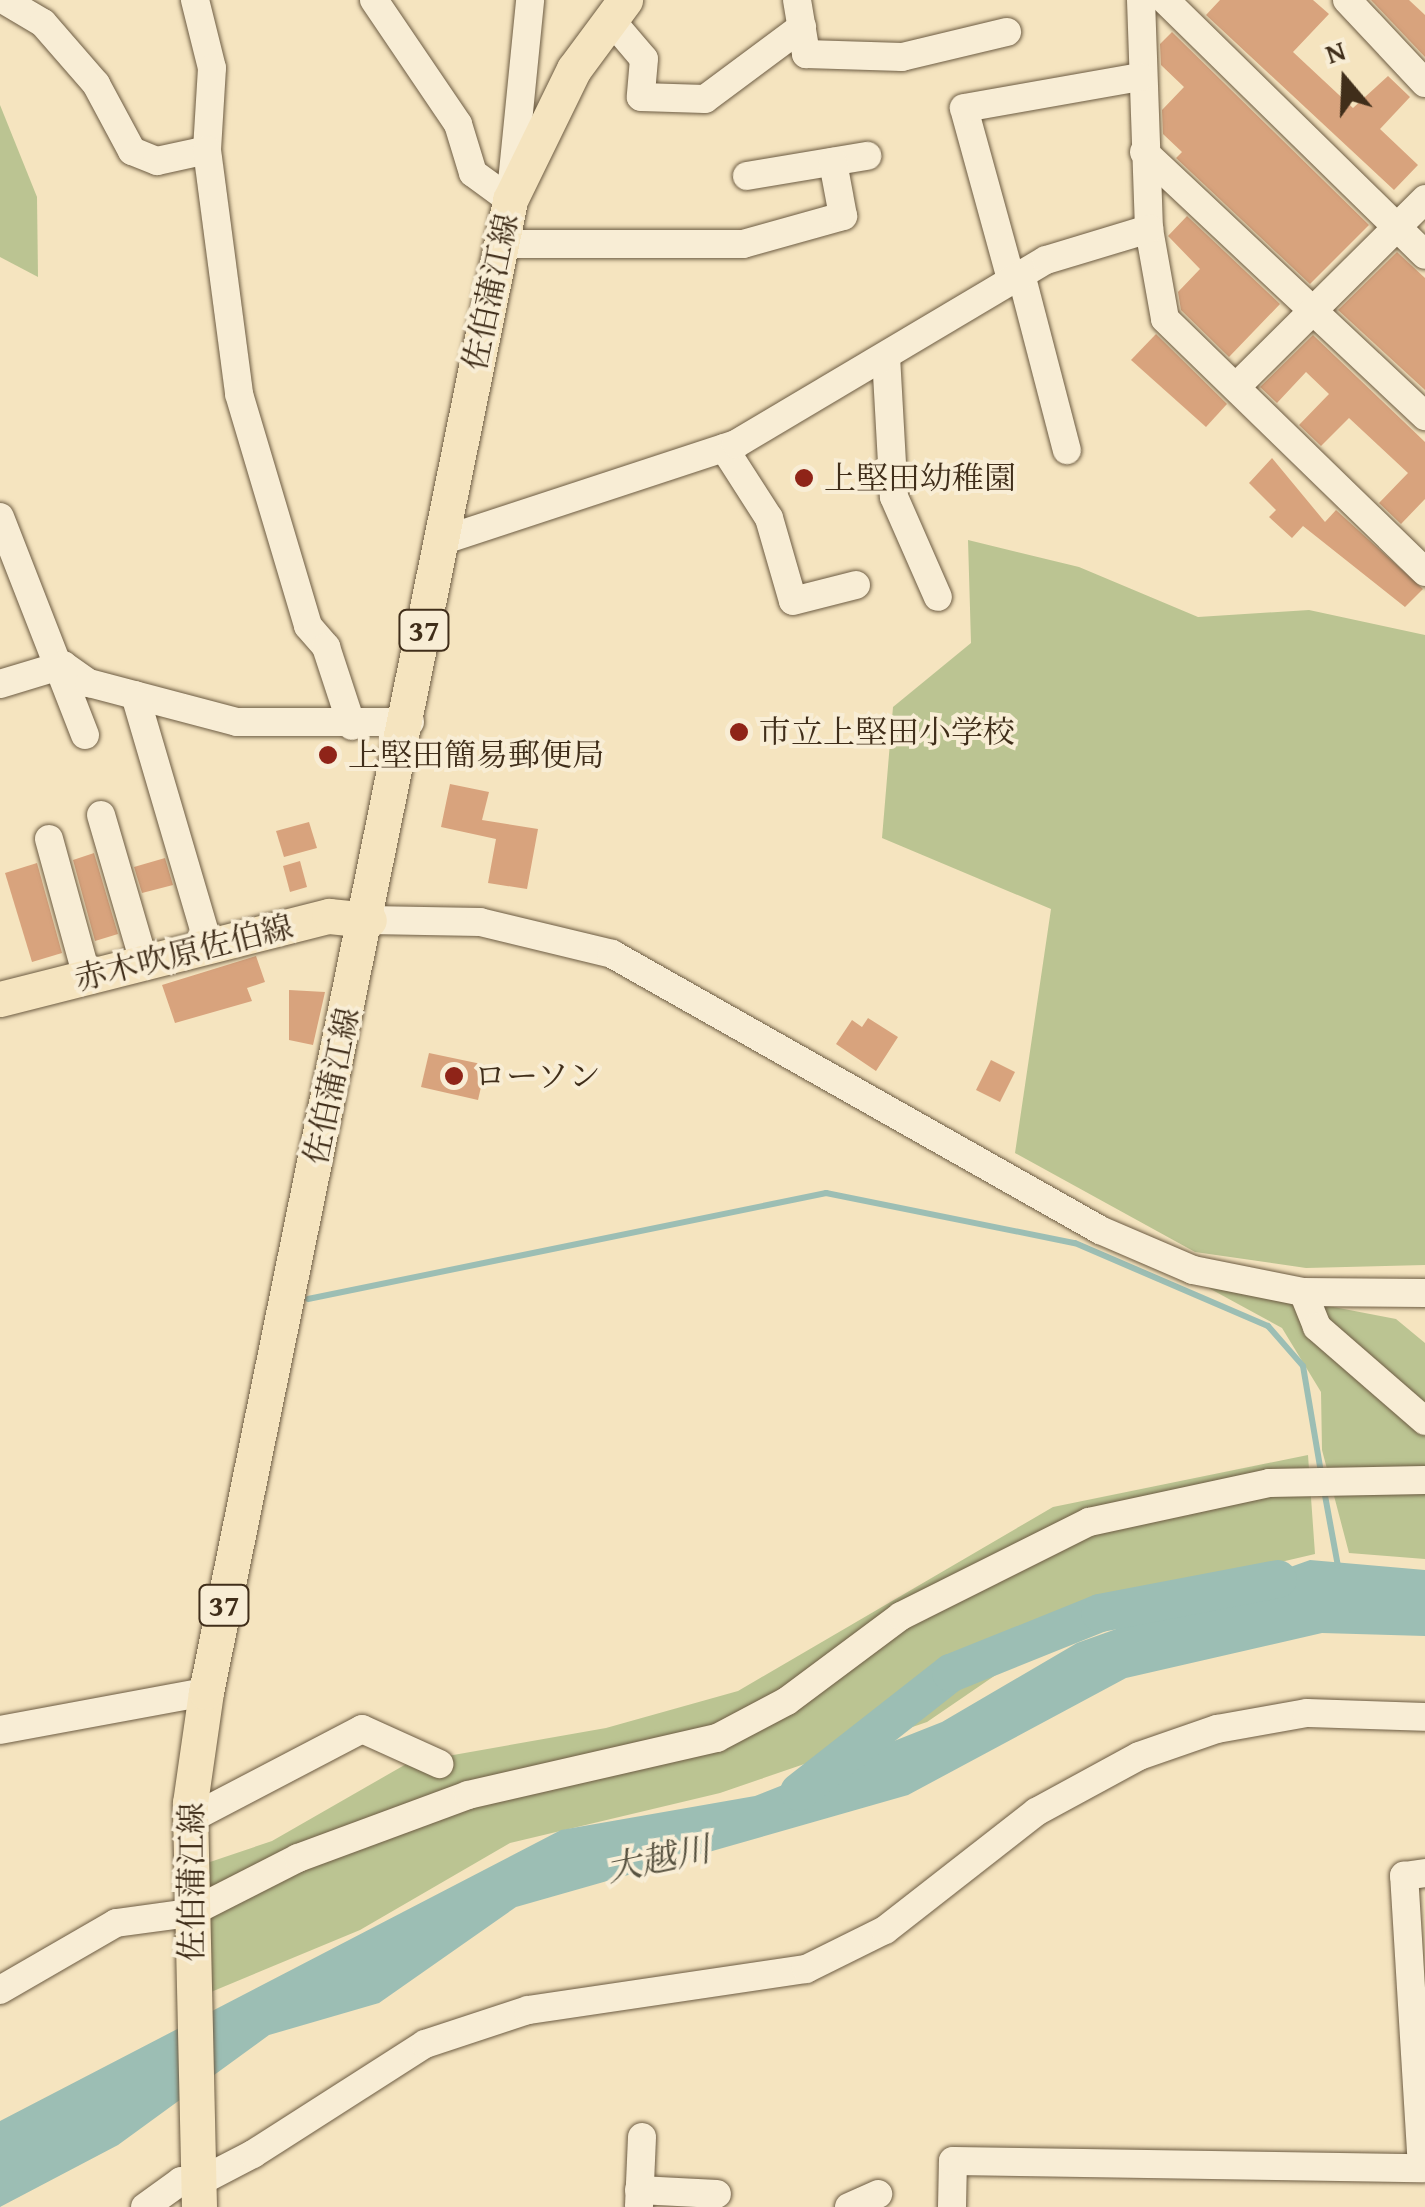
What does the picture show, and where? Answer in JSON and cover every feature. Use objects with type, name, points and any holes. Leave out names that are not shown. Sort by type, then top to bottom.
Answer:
[{"type":"main road","name":"佐伯蒲江線","points":[[199,2194],[190,1820],[206,1692],[410,722],[438,542],[510,200],[574,69],[618,9]]},
{"type":"main road","name":"赤木吹原佐伯線","points":[[0,999],[329,916],[369,920]]},
{"type":"street","points":[[4,0],[43,23],[96,84],[132,151],[157,162],[208,150]]},
{"type":"street","points":[[195,0],[212,68],[208,150],[239,394],[308,626],[326,647],[352,726]]},
{"type":"street","points":[[374,0],[458,124],[473,173],[510,200]]},
{"type":"street","points":[[510,200],[530,0]]},
{"type":"street","points":[[1141,0],[1140,77],[1149,228],[1166,319],[1238,385],[1425,572]]},
{"type":"street","points":[[1165,0],[1425,254]]},
{"type":"street","points":[[1347,0],[1425,83]]},
{"type":"street","points":[[618,9],[644,59],[641,97],[705,99],[799,14]]},
{"type":"street","points":[[799,14],[806,54],[902,58],[1007,32]]},
{"type":"street","points":[[1067,450],[964,108],[1140,77]]},
{"type":"street","points":[[1144,152],[1425,416]]},
{"type":"street","points":[[747,176],[867,156]]},
{"type":"street","points":[[501,244],[742,244],[843,216],[833,162]]},
{"type":"street","points":[[1238,385],[1425,199]]},
{"type":"street","points":[[438,542],[724,448],[799,414],[1016,277],[1149,228]]},
{"type":"street","points":[[886,356],[894,497],[938,597]]},
{"type":"street","points":[[724,448],[769,518],[793,601],[856,585]]},
{"type":"street","points":[[0,517],[18,583],[63,665],[85,736]]},
{"type":"street","points":[[0,684],[63,665],[134,695],[237,722],[352,726],[410,722]]},
{"type":"street","points":[[134,695],[208,946]]},
{"type":"street","points":[[101,815],[144,962]]},
{"type":"street","points":[[49,839],[87,977]]},
{"type":"street","points":[[369,920],[480,922],[612,954],[1100,1230],[1193,1270],[1303,1292],[1425,1293]]},
{"type":"street","points":[[1303,1292],[1316,1327],[1425,1421]]},
{"type":"street","points":[[0,1990],[116,1923],[190,1913],[298,1858],[468,1795],[717,1738],[788,1701],[900,1616],[1090,1522],[1323,1480],[1425,1480]]},
{"type":"street","points":[[0,1730],[206,1692]]},
{"type":"street","points":[[145,2207],[181,2181],[199,2194],[425,2044],[528,2010],[806,1969],[885,1930],[1036,1812],[1138,1756],[1306,1714],[1425,1717]]},
{"type":"street","points":[[190,1820],[362,1729],[439,1764]]},
{"type":"street","points":[[952,2207],[952,2161],[1422,2168],[1404,1876],[1425,1874]]},
{"type":"street","points":[[642,2137],[639,2199],[718,2194]]},
{"type":"street","points":[[850,2207],[878,2194]]},
{"type":"green space","points":[[0,105],[37,197],[38,277],[0,257]]},
{"type":"green space","points":[[968,540],[1079,567],[1198,617],[1309,610],[1425,635],[1425,1265],[1306,1268],[1195,1252],[1015,1153],[1051,909],[882,838],[893,707],[971,643]]},
{"type":"green space","points":[[1194,1280],[1396,1319],[1425,1343],[1425,1559],[1349,1553],[1322,1450],[1321,1392],[1282,1328]]},
{"type":"green space","points":[[1308,1455],[1315,1554],[1098,1605],[927,1722],[720,1793],[510,1843],[360,1930],[211,1992],[207,1863],[272,1841],[408,1763],[606,1728],[738,1691],[1053,1507]]},
{"type":"water","points":[[1310,1560],[1425,1570],[1425,1636],[1322,1633],[1126,1678],[908,1795],[516,1907],[379,2003],[269,2035],[118,2145],[0,2207],[0,2121],[561,1830],[755,1796],[942,1722],[1077,1643]]},
{"type":"building","points":[[1220,0],[1313,0],[1329,14],[1293,52],[1353,108],[1388,76],[1410,97],[1380,129],[1418,165],[1394,190],[1206,15]]},
{"type":"building","points":[[1371,0],[1409,0],[1425,15],[1425,57]]},
{"type":"building","points":[[1172,32],[1369,225],[1310,284],[1176,158],[1182,152],[1163,134],[1162,110],[1184,87],[1161,65],[1160,44]]},
{"type":"building","points":[[1187,216],[1280,304],[1229,357],[1181,310],[1178,292],[1200,269],[1168,236]]},
{"type":"building","points":[[1397,252],[1425,278],[1425,390],[1338,310]]},
{"type":"building","points":[[1156,334],[1227,404],[1206,427],[1131,360]]},
{"type":"building","points":[[1313,335],[1425,442],[1425,499],[1401,524],[1379,503],[1408,473],[1349,418],[1321,446],[1299,425],[1329,394],[1306,372],[1277,403],[1260,387]]},
{"type":"building","points":[[1272,458],[1325,522],[1336,510],[1423,589],[1405,607],[1303,526],[1292,538],[1269,517],[1276,510],[1249,483]]},
{"type":"building","points":[[450,784],[489,792],[482,820],[538,829],[527,889],[488,883],[496,839],[441,827]]},
{"type":"building","points":[[309,822],[317,848],[284,857],[276,831]]},
{"type":"building","points":[[94,853],[118,934],[95,941],[73,860]]},
{"type":"building","points":[[165,858],[173,885],[142,893],[134,867]]},
{"type":"building","points":[[300,861],[307,887],[290,892],[283,866]]},
{"type":"building","points":[[37,863],[62,953],[32,962],[5,873]]},
{"type":"building","points":[[256,956],[265,982],[247,988],[252,1001],[175,1023],[162,985]]},
{"type":"building","points":[[289,990],[325,992],[313,1045],[289,1040]]},
{"type":"building","points":[[868,1018],[898,1037],[876,1071],[836,1044],[852,1020],[862,1027]]},
{"type":"building","name":"ローソン","points":[[429,1053],[486,1065],[478,1100],[421,1087]]},
{"type":"building","points":[[991,1060],[1015,1072],[1000,1102],[976,1090]]},
{"type":"waterway","points":[[308,1299],[826,1193],[1075,1243],[1268,1326],[1303,1366],[1321,1472]]},
{"type":"waterway","points":[[1324,1490],[1338,1566]]},
{"type":"waterway","name":"大越川","points":[[799,1792],[951,1673],[1100,1613],[1278,1579]]},
{"type":"place","name":"上堅田幼稚園","points":[[804,478]]},
{"type":"place","name":"市立上堅田小学校","points":[[739,732]]},
{"type":"place","name":"上堅田簡易郵便局","points":[[328,755]]},
{"type":"place","name":"ローソン","points":[[454,1076]]}]
